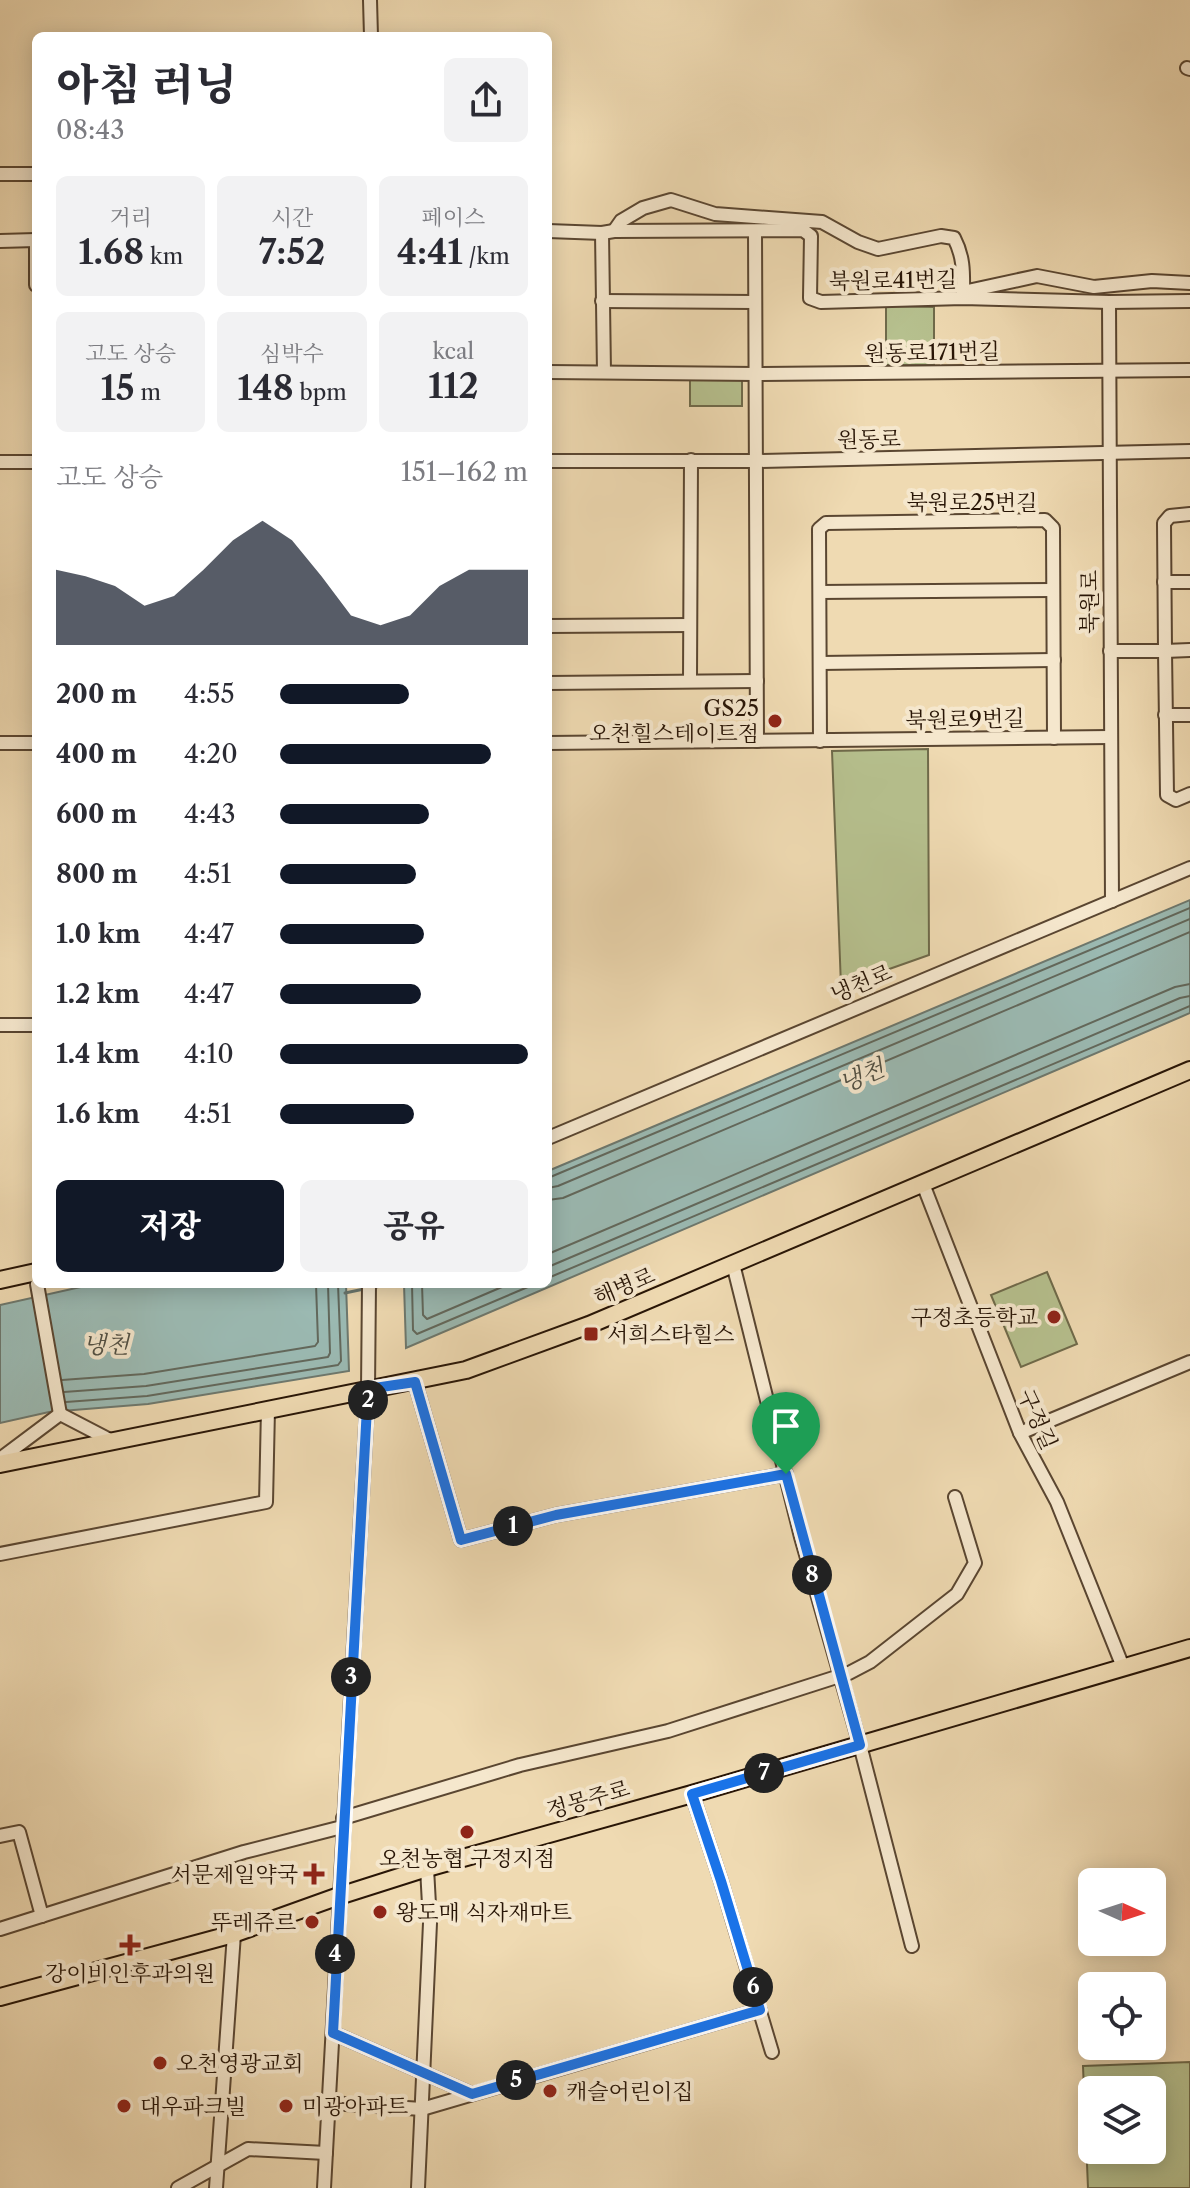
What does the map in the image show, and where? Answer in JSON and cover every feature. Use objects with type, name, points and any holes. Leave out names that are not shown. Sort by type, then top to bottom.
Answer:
[{"type":"main road","name":"해병로","points":[[0,1462],[466,1370],[589,1325],[1190,1070]]},
{"type":"main road","points":[[0,1280],[32,1279]]},
{"type":"main road","name":"정몽주로","points":[[0,1997],[234,1934],[427,1868],[1190,1648]]},
{"type":"street","points":[[370,0],[371,32]]},
{"type":"street","points":[[0,174],[32,174]]},
{"type":"street","points":[[604,372],[602,301],[608,232],[643,208],[671,200],[715,214],[822,222],[878,249],[941,236],[954,238],[962,253],[963,295],[1037,276],[1094,287],[1138,281],[1190,283]]},
{"type":"street","name":"북원로41번길","points":[[552,231],[803,230],[811,236],[810,298],[814,301],[963,295],[1109,302],[1190,301]]},
{"type":"street","points":[[755,232],[757,741]]},
{"type":"street","points":[[0,241],[32,240]]},
{"type":"street","points":[[602,301],[755,302]]},
{"type":"street","name":"북원로","points":[[1109,302],[1112,901]]},
{"type":"street","name":"원동로171번길","points":[[552,372],[755,374],[1190,370]]},
{"type":"street","name":"원동로","points":[[552,461],[757,461],[1190,451]]},
{"type":"street","points":[[690,680],[691,460]]},
{"type":"street","points":[[0,462],[32,462]]},
{"type":"street","points":[[1190,514],[1170,516],[1164,523],[1167,795],[1176,800],[1190,794]]},
{"type":"street","name":"북원로25번길","points":[[820,592],[819,529],[826,523],[1045,520],[1053,528],[1054,738]]},
{"type":"street","points":[[1164,582],[1190,582]]},
{"type":"street","points":[[820,741],[820,592],[1052,590]]},
{"type":"street","points":[[552,626],[690,625]]},
{"type":"street","points":[[1110,651],[1190,650]]},
{"type":"street","points":[[820,663],[1054,660]]},
{"type":"street","points":[[552,683],[757,681]]},
{"type":"street","points":[[1165,715],[1190,715]]},
{"type":"street","name":"북원로9번길","points":[[552,743],[1110,737]]},
{"type":"street","points":[[0,743],[32,743]]},
{"type":"street","name":"냉천로","points":[[552,1136],[1190,868]]},
{"type":"street","points":[[0,1025],[32,1025]]},
{"type":"street","name":"구정길","points":[[923,1184],[1020,1433],[1057,1502],[1123,1667]]},
{"type":"street","points":[[733,1264],[912,1946]]},
{"type":"street","points":[[38,1288],[59,1413]]},
{"type":"street","points":[[324,2188],[368,1389],[369,1288]]},
{"type":"street","points":[[1020,1433],[1190,1362]]},
{"type":"street","points":[[415,1382],[461,1540],[556,1515],[786,1474]]},
{"type":"street","points":[[0,1554],[266,1502],[268,1409]]},
{"type":"street","points":[[59,1413],[112,1441]]},
{"type":"street","points":[[0,1462],[59,1413]]},
{"type":"street","points":[[0,1929],[520,1765],[668,1731],[840,1675],[870,1662],[957,1594],[975,1563],[955,1497]]},
{"type":"street","points":[[692,1794],[772,2052]]},
{"type":"street","points":[[0,1836],[19,1832],[42,1916]]},
{"type":"street","points":[[418,2188],[430,1923],[427,1868]]},
{"type":"street","points":[[216,2188],[234,1934]]},
{"type":"street","points":[[330,2103],[422,2109],[760,2010]]},
{"type":"street","points":[[333,2033],[472,2094]]},
{"type":"street","points":[[178,2188],[248,2149],[326,2153]]},
{"type":"green space","points":[[886,306],[934,307],[934,365],[886,365]]},
{"type":"green space","points":[[690,380],[742,380],[742,406],[690,406]]},
{"type":"green space","points":[[928,749],[929,955],[841,986],[832,751]]},
{"type":"green space","points":[[1047,1272],[1077,1344],[1021,1367],[991,1295]]},
{"type":"green space","points":[[1190,2062],[1190,2188],[1088,2188],[1087,2164],[1166,2164],[1166,2076],[1083,2076],[1083,2066]]},
{"type":"water","points":[[1190,900],[1190,1013],[552,1286],[552,1169]]},
{"type":"water","name":"냉천","points":[[76,1288],[346,1288],[349,1371],[148,1404],[49,1412],[0,1423],[0,1305]]},
{"type":"water","points":[[404,1288],[546,1288],[406,1348]]},
{"type":"waterway","name":"냉천","points":[[345,1293],[364,1289]]},
{"type":"place","name":"GS25 오천힐스테이트점","points":[[775,721]]},
{"type":"place","name":"구정초등학교","points":[[1054,1317]]},
{"type":"place","name":"서희스타힐스","points":[[591,1334]]},
{"type":"place","name":"오천농협 구정지점","points":[[467,1832]]},
{"type":"place","name":"서문제일약국","points":[[314,1874]]},
{"type":"place","name":"왕도매 식자재마트","points":[[380,1912]]},
{"type":"place","name":"뚜레쥬르","points":[[312,1922]]},
{"type":"place","name":"강이비인후과의원","points":[[130,1945]]},
{"type":"place","name":"오천영광교회","points":[[160,2063]]},
{"type":"place","name":"캐슬어린이집","points":[[550,2091]]},
{"type":"place","name":"대우파크빌","points":[[124,2106]]},
{"type":"place","name":"미광아파트","points":[[286,2106]]},
{"type":"route","points":[[415,1382],[461,1540],[556,1515],[786,1474],[860,1745],[692,1794],[760,2010],[472,2094],[333,2033],[368,1389],[415,1382]]}]
